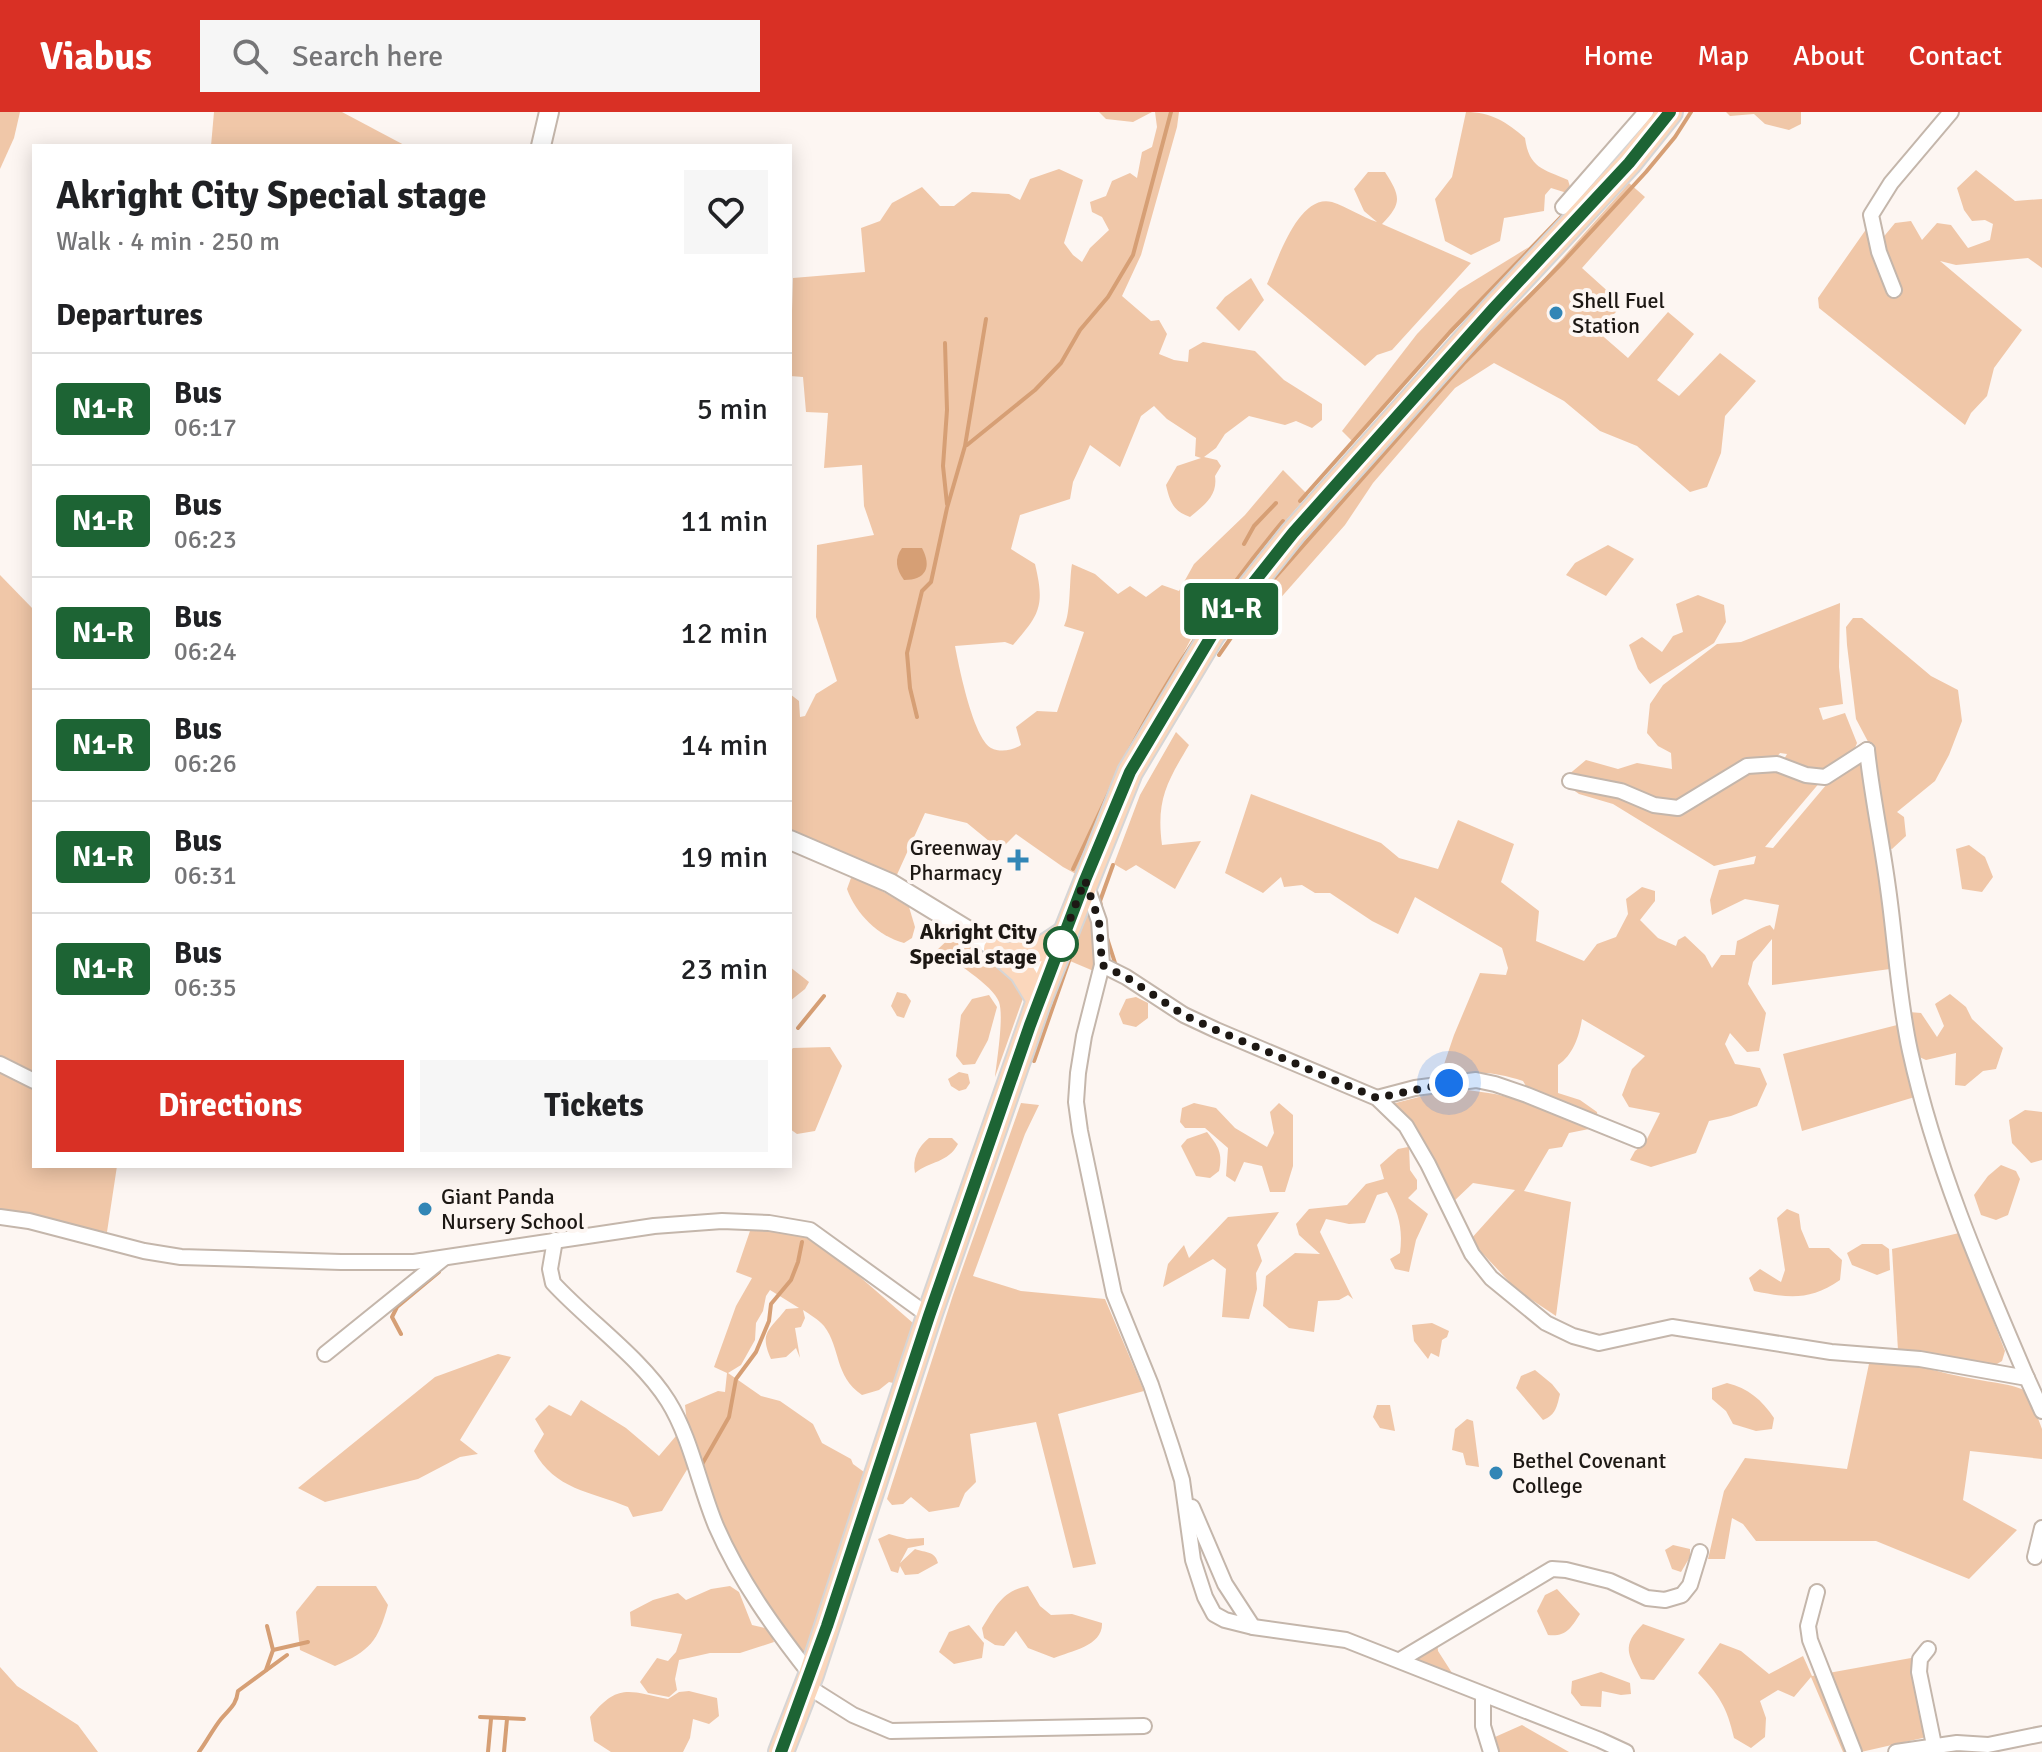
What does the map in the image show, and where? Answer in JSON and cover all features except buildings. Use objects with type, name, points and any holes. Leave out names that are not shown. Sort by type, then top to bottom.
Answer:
[{"type":"main road","points":[[781,1752],[809,1680],[929,1316],[1039,1000],[1085,880],[1137,758],[1204,647],[1293,533],[1393,419],[1629,163],[1670,112]]},
{"type":"main road","points":[[1002,952],[1042,949],[1066,933]]},
{"type":"main road","points":[[1002,952],[1022,972],[1039,1000]]},
{"type":"street","points":[[541,144],[549,112]]},
{"type":"street","points":[[1563,207],[1646,112]]},
{"type":"street","points":[[1894,290],[1879,252],[1871,215],[1891,183],[1951,112]]},
{"type":"street","points":[[1570,781],[1621,791],[1654,805],[1678,808],[1747,766],[1777,764],[1806,775],[1825,777],[1867,750],[1889,891],[1896,973],[1911,1052],[1934,1139],[1966,1236],[2042,1411]]},
{"type":"street","points":[[792,841],[890,883],[1002,952],[1051,970]]},
{"type":"street","points":[[1085,880],[1099,921],[1102,965],[1084,1036],[1076,1102],[1114,1294],[1151,1385],[1182,1480],[1218,1570],[1253,1627]]},
{"type":"street","points":[[1102,965],[1184,1015],[1377,1098],[1406,1126],[1472,1254],[1491,1278],[1546,1323],[1573,1336],[1599,1343],[1672,1327],[1831,1352],[1920,1359],[2027,1378]]},
{"type":"street","points":[[0,1064],[32,1080]]},
{"type":"street","points":[[1377,1098],[1415,1088],[1476,1080],[1527,1095],[1638,1140]]},
{"type":"street","points":[[0,1217],[181,1257],[341,1262],[414,1262],[654,1226],[722,1221],[791,1226],[810,1230],[929,1316]]},
{"type":"street","points":[[555,1240],[550,1269],[553,1283],[653,1380],[666,1399],[680,1424],[703,1493],[731,1556],[758,1605],[809,1680],[853,1715],[891,1731],[1144,1726]]},
{"type":"street","points":[[325,1354],[444,1258]]},
{"type":"street","points":[[1182,1480],[1193,1560],[1214,1614],[1253,1627],[1346,1640],[1626,1752]]},
{"type":"street","points":[[2035,1557],[2042,1528]]},
{"type":"street","points":[[1400,1660],[1552,1569],[1623,1585],[1647,1598],[1665,1600],[1682,1595],[1690,1585],[1700,1552]]},
{"type":"street","points":[[1817,1592],[1808,1626],[1810,1640],[1854,1752]]},
{"type":"street","points":[[1928,1649],[1920,1659],[1919,1672],[1934,1745]]},
{"type":"street","points":[[1483,1696],[1483,1726],[1491,1752]]},
{"type":"street","points":[[1896,1752],[1967,1742],[1988,1745],[2042,1734]]},
{"type":"shaded area","points":[[0,112],[20,112],[14,138],[0,169]]},
{"type":"shaded area","points":[[214,112],[342,112],[402,144],[211,144]]},
{"type":"shaded area","points":[[1099,112],[1152,112],[1133,122],[1106,119]]},
{"type":"shaded area","points":[[1155,112],[1179,112],[1141,255],[1122,296],[1151,321],[1159,320],[1167,334],[1159,354],[1188,362],[1189,350],[1203,342],[1255,351],[1284,380],[1322,404],[1322,420],[1312,428],[1296,421],[1285,425],[1249,416],[1225,434],[1216,448],[1204,457],[1217,460],[1221,466],[1215,476],[1212,495],[1190,517],[1173,505],[1166,485],[1177,466],[1201,458],[1195,456],[1196,438],[1167,419],[1154,406],[1141,416],[1120,467],[1090,445],[1073,482],[1070,499],[1020,515],[1011,549],[1035,564],[1040,590],[1038,609],[1029,625],[1013,645],[1005,642],[955,646],[968,701],[984,741],[995,750],[1014,748],[1021,745],[1016,727],[1037,711],[1057,712],[1084,632],[1064,626],[1072,564],[1095,574],[1118,594],[1130,586],[1146,597],[1162,585],[1179,591],[1194,564],[1245,515],[1283,470],[1308,495],[1224,593],[1193,635],[1118,779],[1076,874],[1016,834],[1000,850],[967,823],[925,813],[895,879],[792,832],[792,696],[799,701],[800,717],[805,716],[816,694],[837,681],[816,617],[817,545],[874,535],[864,506],[862,465],[824,468],[828,413],[806,412],[803,377],[792,376],[793,278],[865,272],[861,228],[880,221],[892,203],[922,187],[940,206],[954,206],[972,192],[1009,194],[1020,200],[1030,179],[1059,169],[1083,180],[1064,243],[1082,262],[1090,248],[1109,230],[1102,217],[1092,212],[1090,202],[1106,196],[1112,181],[1130,173],[1137,178],[1142,152],[1152,147],[1157,127]]},
{"type":"shaded area","points":[[1466,112],[1491,116],[1512,127],[1525,138],[1534,162],[1568,180],[1571,190],[1567,193],[1551,188],[1545,195],[1544,211],[1504,218],[1500,241],[1471,255],[1445,241],[1435,199],[1452,177]]},
{"type":"shaded area","points":[[1726,112],[1801,112],[1801,124],[1789,130],[1765,124],[1754,114],[1730,116]]},
{"type":"shaded area","points":[[1976,170],[2015,201],[2042,199],[2042,268],[2028,258],[1956,265],[1940,261],[2022,330],[1994,368],[1987,396],[1971,413],[1965,425],[1819,308],[1818,298],[1867,228],[1881,240],[1895,223],[1911,221],[1922,240],[1937,223],[1951,225],[1968,248],[1990,240],[1993,224],[1985,220],[1972,221],[1964,210],[1957,188]]},
{"type":"shaded area","points":[[1368,172],[1385,172],[1396,194],[1396,205],[1382,224],[1471,263],[1392,350],[1377,355],[1365,366],[1267,284],[1290,231],[1309,208],[1320,202],[1332,202],[1377,222],[1364,211],[1354,189]]},
{"type":"shaded area","points":[[1629,183],[1645,197],[1582,268],[1623,305],[1597,331],[1628,358],[1668,312],[1694,334],[1657,380],[1679,396],[1720,353],[1756,381],[1725,416],[1721,453],[1707,487],[1690,492],[1637,446],[1600,431],[1564,401],[1494,363],[1455,388],[1373,483],[1345,525],[1277,602],[1257,594],[1304,536],[1475,345],[1543,280]]},
{"type":"shaded area","points":[[1529,247],[1353,442],[1342,431],[1417,334],[1459,290]]},
{"type":"shaded area","points":[[1251,278],[1264,300],[1239,331],[1216,308],[1225,297]]},
{"type":"shaded area","points":[[1608,545],[1634,559],[1606,596],[1566,575],[1575,563]]},
{"type":"shaded area","points":[[902,548],[922,548],[926,566],[918,578],[904,580],[899,572],[898,556]]},
{"type":"shaded area","points":[[0,575],[32,608],[32,1073],[0,1056]]},
{"type":"shaded area","points":[[1698,595],[1724,605],[1726,622],[1714,643],[1650,684],[1638,669],[1629,645],[1642,637],[1662,652],[1673,636],[1683,632],[1676,604]]},
{"type":"shaded area","points":[[1840,603],[1839,667],[1843,704],[1819,708],[1823,720],[1845,713],[1857,743],[1853,753],[1825,773],[1802,770],[1783,761],[1787,754],[1780,753],[1774,761],[1775,768],[1821,781],[1765,847],[1773,848],[1832,778],[1865,755],[1882,815],[1874,753],[1856,719],[1847,645],[1846,627],[1853,618],[1862,618],[1931,676],[1958,690],[1962,721],[1935,781],[1897,812],[1904,817],[1906,836],[1892,849],[1876,843],[1890,969],[1772,985],[1772,939],[1753,962],[1748,984],[1766,1013],[1759,1051],[1747,1052],[1730,1033],[1725,1044],[1735,1064],[1760,1068],[1767,1084],[1757,1106],[1709,1121],[1696,1153],[1651,1167],[1630,1160],[1645,1143],[1660,1113],[1629,1107],[1622,1095],[1632,1069],[1645,1056],[1582,1019],[1574,1045],[1558,1065],[1558,1093],[1580,1100],[1597,1112],[1599,1127],[1569,1133],[1562,1147],[1549,1149],[1524,1191],[1571,1202],[1556,1316],[1517,1290],[1470,1240],[1515,1190],[1473,1183],[1453,1202],[1427,1153],[1409,1147],[1410,1170],[1417,1180],[1417,1189],[1408,1198],[1428,1214],[1416,1240],[1409,1272],[1395,1269],[1390,1259],[1400,1253],[1399,1221],[1387,1192],[1377,1195],[1365,1223],[1349,1224],[1326,1219],[1320,1232],[1353,1299],[1348,1295],[1339,1300],[1318,1301],[1314,1332],[1289,1328],[1263,1306],[1266,1276],[1295,1253],[1320,1254],[1299,1235],[1296,1224],[1309,1209],[1347,1205],[1366,1184],[1384,1179],[1380,1165],[1398,1149],[1408,1147],[1388,1105],[1454,1088],[1537,1104],[1523,1081],[1500,1075],[1470,1073],[1438,1082],[1480,973],[1506,975],[1508,968],[1502,948],[1415,897],[1398,934],[1330,893],[1315,893],[1302,885],[1284,887],[1281,877],[1263,893],[1225,873],[1251,794],[1381,843],[1399,858],[1438,869],[1458,820],[1514,844],[1501,882],[1539,911],[1536,941],[1584,961],[1597,944],[1616,937],[1628,914],[1626,899],[1642,887],[1655,891],[1655,901],[1640,920],[1658,938],[1676,946],[1678,940],[1685,936],[1705,955],[1712,968],[1721,955],[1735,955],[1737,941],[1770,925],[1774,930],[1779,905],[1745,899],[1712,915],[1710,900],[1719,870],[1754,864],[1756,856],[1714,866],[1613,804],[1579,794],[1561,781],[1586,760],[1618,769],[1637,763],[1672,769],[1671,753],[1658,746],[1647,733],[1650,704],[1663,685],[1717,644],[1741,642]]},
{"type":"shaded area","points":[[1176,732],[1189,745],[1162,803],[1162,845],[1201,841],[1175,889],[1136,865],[1126,871],[1114,864],[1140,795]]},
{"type":"shaded area","points":[[1969,845],[1985,857],[1993,877],[1982,892],[1962,889],[1956,849]]},
{"type":"shaded area","points":[[851,878],[862,879],[909,907],[915,927],[912,938],[904,943],[894,940],[869,923],[847,889]]},
{"type":"shaded area","points":[[1085,916],[1090,916],[1095,922],[1096,972],[1070,961]]},
{"type":"shaded area","points":[[953,935],[1019,979],[1026,990],[995,1077],[999,1002],[981,981],[937,950]]},
{"type":"shaded area","points":[[792,969],[809,982],[792,999]]},
{"type":"shaded area","points":[[897,992],[906,994],[911,1001],[904,1018],[897,1016],[891,1006]]},
{"type":"shaded area","points":[[1950,994],[2003,1048],[1996,1069],[1983,1071],[1965,1086],[1955,1085],[1956,1053],[1926,1060],[1908,1052],[1918,1096],[1802,1131],[1783,1054],[1901,1024],[1909,1012],[1921,1013],[1937,1037],[1944,1026],[1935,1004]]},
{"type":"shaded area","points":[[989,995],[997,1007],[988,1040],[975,1064],[963,1065],[956,1056],[961,1015],[972,999]]},
{"type":"shaded area","points":[[1136,997],[1148,1003],[1148,1018],[1136,1027],[1123,1024],[1119,1014],[1126,999]]},
{"type":"shaded area","points":[[830,1047],[842,1066],[815,1131],[797,1134],[792,1130],[793,1048]]},
{"type":"shaded area","points":[[0,1071],[32,1088],[32,1168],[117,1168],[107,1232],[0,1215]]},
{"type":"shaded area","points":[[959,1072],[968,1074],[970,1083],[966,1089],[959,1091],[951,1086],[948,1079]]},
{"type":"shaded area","points":[[1021,1103],[1039,1105],[1025,1134],[973,1276],[1021,1291],[1105,1299],[1144,1391],[1058,1414],[1096,1564],[1073,1568],[1036,1422],[970,1434],[976,1482],[965,1493],[959,1507],[929,1512],[911,1497],[903,1504],[892,1505],[887,1499],[953,1295]]},
{"type":"shaded area","points":[[1194,1103],[1216,1108],[1235,1128],[1267,1147],[1274,1133],[1270,1112],[1279,1103],[1293,1115],[1293,1166],[1285,1192],[1270,1192],[1262,1166],[1244,1162],[1235,1182],[1226,1176],[1228,1148],[1205,1128],[1185,1128],[1180,1122],[1182,1108]]},
{"type":"shaded area","points":[[2025,1110],[2042,1112],[2042,1160],[2031,1163],[2012,1143],[2009,1120]]},
{"type":"shaded area","points":[[1207,1132],[1220,1154],[1219,1171],[1210,1178],[1196,1176],[1181,1146],[1187,1139]]},
{"type":"shaded area","points":[[929,1138],[952,1138],[958,1144],[949,1155],[915,1173],[917,1154]]},
{"type":"shaded area","points":[[2001,1165],[2016,1171],[2020,1179],[2008,1215],[1996,1220],[1981,1215],[1974,1195]]},
{"type":"shaded area","points":[[1787,1209],[1799,1214],[1809,1248],[1829,1248],[1842,1260],[1840,1280],[1818,1292],[1798,1296],[1754,1291],[1749,1278],[1760,1269],[1781,1282],[1785,1270],[1777,1218]]},
{"type":"shaded area","points":[[1279,1212],[1257,1245],[1262,1261],[1256,1273],[1257,1289],[1249,1319],[1222,1317],[1226,1269],[1213,1259],[1163,1287],[1168,1264],[1184,1245],[1189,1258],[1228,1217]]},
{"type":"shaded area","points":[[751,1228],[811,1238],[822,1244],[913,1323],[893,1383],[862,1395],[842,1371],[824,1326],[803,1310],[805,1318],[801,1327],[795,1328],[800,1358],[796,1348],[786,1357],[771,1359],[766,1343],[768,1332],[786,1309],[799,1308],[770,1290],[756,1323],[755,1340],[741,1365],[728,1373],[761,1396],[780,1401],[813,1424],[822,1443],[851,1459],[864,1472],[804,1664],[760,1600],[713,1508],[694,1458],[662,1511],[633,1517],[628,1507],[563,1482],[552,1474],[534,1451],[544,1434],[535,1419],[549,1405],[571,1416],[581,1400],[626,1428],[659,1456],[687,1423],[685,1405],[718,1391],[725,1392],[727,1373],[714,1367],[736,1306],[752,1278],[736,1272]]},
{"type":"shaded area","points":[[1959,1233],[2005,1351],[2002,1361],[1990,1368],[1898,1350],[1892,1249]]},
{"type":"shaded area","points":[[1862,1244],[1882,1244],[1889,1249],[1890,1270],[1877,1275],[1852,1265],[1847,1253]]},
{"type":"shaded area","points":[[1432,1323],[1449,1331],[1442,1340],[1439,1357],[1431,1353],[1428,1359],[1414,1341],[1412,1325]]},
{"type":"shaded area","points":[[498,1354],[511,1357],[460,1440],[478,1454],[460,1457],[418,1479],[325,1502],[298,1488],[435,1377]]},
{"type":"shaded area","points":[[1870,1359],[2008,1385],[2028,1392],[2042,1429],[2042,1459],[1970,1451],[1963,1500],[2017,1530],[1969,1579],[1876,1541],[1756,1541],[1743,1524],[1732,1518],[1725,1559],[1708,1559],[1724,1491],[1745,1458],[1847,1469]]},
{"type":"shaded area","points":[[1535,1370],[1560,1394],[1553,1413],[1543,1420],[1516,1388],[1521,1376]]},
{"type":"shaded area","points":[[1727,1383],[1742,1388],[1759,1400],[1774,1418],[1772,1429],[1756,1431],[1733,1424],[1726,1411],[1712,1399],[1712,1388]]},
{"type":"shaded area","points":[[1377,1405],[1390,1405],[1395,1431],[1380,1428],[1373,1417]]},
{"type":"shaded area","points":[[1467,1419],[1473,1421],[1479,1467],[1466,1465],[1463,1453],[1452,1450],[1455,1429]]},
{"type":"shaded area","points":[[889,1534],[907,1539],[924,1538],[924,1545],[908,1548],[900,1563],[915,1549],[932,1554],[938,1563],[918,1574],[905,1575],[900,1566],[898,1573],[891,1571],[878,1539]]},
{"type":"shaded area","points":[[1673,1545],[1690,1549],[1690,1557],[1681,1572],[1672,1569],[1665,1550]]},
{"type":"shaded area","points":[[317,1586],[376,1586],[388,1605],[376,1636],[365,1650],[335,1666],[300,1650],[296,1612]]},
{"type":"shaded area","points":[[730,1586],[739,1592],[752,1625],[769,1629],[774,1642],[740,1653],[710,1653],[679,1660],[675,1679],[677,1690],[669,1697],[648,1693],[640,1682],[657,1658],[668,1661],[676,1652],[682,1634],[631,1626],[630,1612],[653,1600],[678,1593],[686,1600],[711,1589]]},
{"type":"shaded area","points":[[1028,1586],[1040,1606],[1051,1615],[1072,1614],[1102,1623],[1097,1637],[1085,1646],[1054,1658],[1028,1648],[1016,1631],[1004,1646],[995,1645],[984,1638],[982,1628],[1000,1601],[1019,1588]]},
{"type":"shaded area","points":[[1557,1589],[1580,1614],[1567,1630],[1559,1635],[1548,1635],[1537,1611],[1545,1595]]},
{"type":"shaded area","points":[[1643,1624],[1685,1639],[1654,1680],[1641,1679],[1629,1650],[1632,1638]]},
{"type":"shaded area","points":[[969,1625],[984,1643],[982,1658],[954,1664],[939,1652],[949,1632]]},
{"type":"shaded area","points":[[1437,1639],[1438,1651],[1454,1676],[1417,1665],[1414,1649]]},
{"type":"shaded area","points":[[1720,1643],[1741,1651],[1769,1674],[1803,1656],[1812,1676],[1911,1658],[1927,1737],[1861,1752],[1843,1752],[1811,1677],[1794,1697],[1778,1690],[1760,1701],[1766,1718],[1765,1737],[1751,1748],[1734,1738],[1721,1702],[1698,1673]]},
{"type":"shaded area","points":[[0,1667],[17,1686],[78,1725],[98,1752],[0,1752]]},
{"type":"shaded area","points":[[1601,1672],[1630,1683],[1631,1694],[1602,1691],[1601,1707],[1581,1706],[1571,1693],[1572,1681]]},
{"type":"shaded area","points":[[689,1691],[717,1698],[719,1716],[709,1724],[693,1719],[690,1738],[683,1752],[611,1752],[594,1741],[590,1717],[616,1694],[633,1692],[668,1699],[679,1692]]},
{"type":"shaded area","points":[[1522,1725],[1569,1752],[1488,1752],[1486,1741]]},
{"type":"waterway","points":[[967,445],[1035,390],[1061,363],[1080,330],[1108,297],[1133,255],[1171,112]]},
{"type":"waterway","points":[[1264,590],[1465,362],[1646,172],[1691,112]]},
{"type":"waterway","points":[[1597,178],[1644,125]]},
{"type":"waterway","points":[[1300,501],[1450,332],[1567,211]]},
{"type":"waterway","points":[[917,717],[910,688],[907,653],[922,591],[931,582],[947,508],[965,446],[986,319]]},
{"type":"waterway","points":[[945,343],[947,410],[943,466],[947,504]]},
{"type":"waterway","points":[[1244,544],[1254,526],[1276,503]]},
{"type":"waterway","points":[[1129,751],[1200,632],[1283,521]]},
{"type":"waterway","points":[[1219,655],[1264,590],[1272,592],[1279,588]]},
{"type":"waterway","points":[[1073,869],[1113,784]]},
{"type":"waterway","points":[[1101,906],[1113,865]]},
{"type":"waterway","points":[[1034,1061],[1078,935]]},
{"type":"waterway","points":[[1107,938],[1116,966]]},
{"type":"waterway","points":[[798,1028],[824,996]]},
{"type":"waterway","points":[[701,1466],[729,1417],[736,1379],[756,1352],[769,1321],[771,1304],[791,1280],[802,1242]]},
{"type":"waterway","points":[[401,1334],[392,1317],[397,1307],[439,1272]]},
{"type":"waterway","points":[[266,1670],[273,1650],[267,1626]]},
{"type":"waterway","points":[[273,1650],[308,1642]]},
{"type":"waterway","points":[[199,1752],[234,1704],[238,1691],[287,1655]]},
{"type":"waterway","points":[[480,1717],[524,1719]]},
{"type":"waterway","points":[[488,1752],[491,1719]]},
{"type":"waterway","points":[[504,1752],[507,1719]]},
{"type":"bus line","name":"N1-R","points":[[781,1752],[827,1626],[929,1316],[1030,1025],[1106,826],[1130,772],[1173,696],[1241,596],[1393,419],[1629,163],[1670,112]]},
{"type":"place","name":"Shell Fuel Station","points":[[1556,313]]},
{"type":"place","name":"Greenway Pharmacy","points":[[1018,860]]},
{"type":"place","name":"Akright City Special stage","points":[[1061,944]]},
{"type":"place","name":"Giant Panda Nursery School","points":[[425,1209]]},
{"type":"place","name":"Bethel Covenant College","points":[[1496,1473]]},
{"type":"route","points":[[1061,944],[1058,951],[1085,880],[1099,921],[1102,965],[1184,1015],[1377,1098],[1449,1083]]}]
